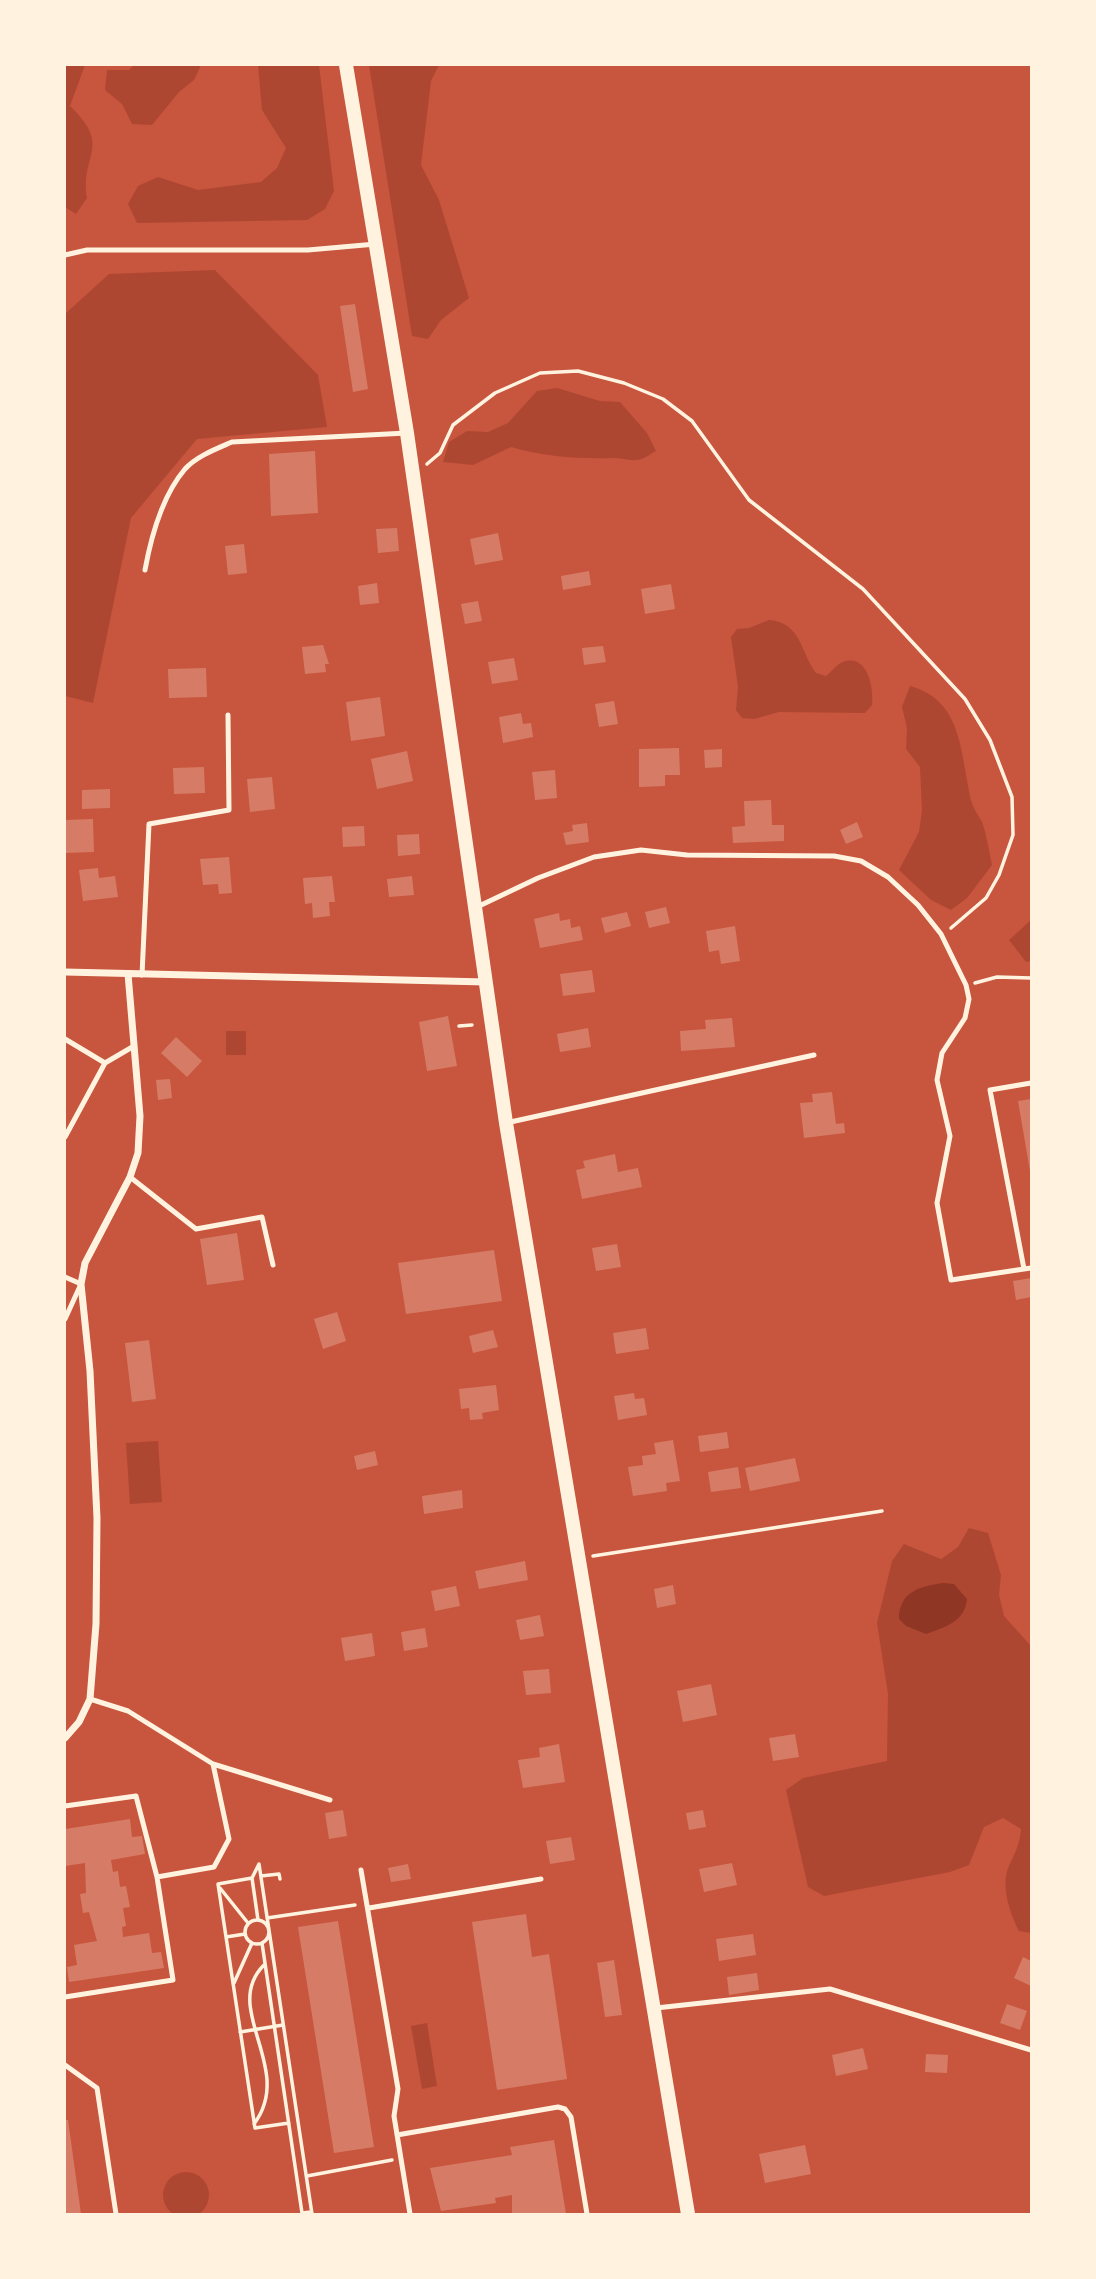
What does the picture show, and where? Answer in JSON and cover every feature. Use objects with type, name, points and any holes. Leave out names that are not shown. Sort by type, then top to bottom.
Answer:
[{"type":"main road","points":[[346,65],[407,433],[506,1123],[688,2214]]},
{"type":"street","points":[[65,972],[486,982]]},
{"type":"street","points":[[65,1738],[79,1722],[90,1699],[96,1624],[97,1518],[90,1371],[80,1284],[85,1263],[130,1177],[138,1153],[140,1116],[128,974]]},
{"type":"lane","points":[[65,255],[88,250],[308,250],[376,244]]},
{"type":"lane","points":[[145,570],[150,540],[168,496],[185,468],[206,453],[232,442],[407,433]]},
{"type":"lane","points":[[142,975],[149,824],[229,810],[228,715]]},
{"type":"lane","points":[[475,908],[538,878],[593,857],[641,850],[687,855],[834,856],[861,861],[888,877],[918,905],[941,934],[966,985],[969,999],[965,1018],[942,1053],[937,1080],[950,1136],[937,1203],[951,1280],[1031,1268]]},
{"type":"lane","points":[[65,1039],[106,1063]]},
{"type":"lane","points":[[65,1137],[106,1063],[134,1046]]},
{"type":"lane","points":[[506,1123],[814,1055]]},
{"type":"lane","points":[[1024,1269],[990,1090],[1031,1083]]},
{"type":"lane","points":[[130,1177],[197,1229],[262,1217],[272,1265]]},
{"type":"lane","points":[[65,1277],[80,1284],[65,1320]]},
{"type":"lane","points":[[90,1699],[128,1711],[213,1764],[330,1800]]},
{"type":"lane","points":[[157,1877],[214,1867],[229,1839],[213,1764]]},
{"type":"lane","points":[[65,1806],[136,1796],[157,1877],[173,1980],[66,1999],[65,1997]]},
{"type":"lane","points":[[361,1870],[398,2089],[394,2116],[410,2214]]},
{"type":"lane","points":[[369,1905],[541,1879]]},
{"type":"lane","points":[[652,2008],[831,1989],[1031,2050]]},
{"type":"lane","points":[[65,2065],[97,2088],[116,2214]]},
{"type":"lane","points":[[397,2135],[558,2107],[565,2109],[571,2117],[587,2214]]},
{"type":"path","points":[[412,467],[432,462],[440,453],[453,425],[495,393],[540,373],[578,372],[625,383],[663,399],[692,421],[749,500],[863,589],[965,699],[990,740],[1012,797],[1013,835],[999,875],[986,898],[941,934]]},
{"type":"path","points":[[966,985],[997,977],[1031,978]]},
{"type":"path","points":[[459,1026],[472,1024]]},
{"type":"path","points":[[592,1557],[881,1511]]},
{"type":"path","points":[[259,1864],[312,2213],[302,2213],[262,1943],[269,1930],[258,1920],[252,1878],[259,1864]]},
{"type":"path","points":[[214,1867],[255,2128],[289,2123]]},
{"type":"path","points":[[261,1876],[279,1874],[280,1879]]},
{"type":"path","points":[[218,1885],[252,1878]]},
{"type":"path","points":[[218,1885],[248,1923]]},
{"type":"path","points":[[267,1918],[369,1905]]},
{"type":"path","points":[[248,1923],[258,1920]]},
{"type":"path","points":[[245,1934],[248,1923]]},
{"type":"path","points":[[226,1937],[245,1934]]},
{"type":"path","points":[[245,1934],[252,1943]]},
{"type":"path","points":[[233,1985],[252,1943]]},
{"type":"path","points":[[252,1943],[262,1943]]},
{"type":"path","points":[[254,2124],[268,2100],[268,2082],[250,1998],[252,1983],[265,1965]]},
{"type":"path","points":[[240,2032],[283,2025]]},
{"type":"path","points":[[306,2176],[401,2159]]},
{"type":"shaded area","points":[[65,65],[85,65],[70,106],[90,131],[92,142],[87,171],[87,198],[76,214],[65,207]]},
{"type":"shaded area","points":[[134,65],[201,65],[194,80],[179,92],[152,125],[132,124],[122,104],[105,90],[107,70],[129,70]]},
{"type":"shaded area","points":[[258,65],[319,65],[334,191],[325,209],[307,220],[137,223],[128,204],[138,186],[158,177],[198,190],[261,182],[277,168],[286,148],[262,110]]},
{"type":"shaded area","points":[[369,65],[439,65],[431,81],[421,165],[439,200],[469,298],[441,320],[428,339],[412,336]]},
{"type":"shaded area","points":[[215,270],[318,375],[327,427],[197,439],[131,518],[93,703],[65,696],[65,314],[109,274]]},
{"type":"shaded area","points":[[557,388],[600,401],[620,402],[647,433],[656,451],[633,460],[562,457],[511,447],[473,465],[443,462],[449,442],[467,431],[488,432],[508,423],[537,391]]},
{"type":"shaded area","points":[[769,620],[780,622],[794,633],[816,673],[826,676],[841,663],[852,661],[864,667],[868,674],[872,698],[872,705],[865,713],[779,712],[754,719],[742,718],[736,710],[738,687],[731,637],[737,629],[749,628]]},
{"type":"shaded area","points":[[910,686],[928,693],[951,717],[962,750],[972,803],[984,827],[992,865],[967,898],[951,910],[931,900],[899,870],[919,832],[922,810],[920,767],[906,749],[907,728],[902,707]]},
{"type":"shaded area","points":[[1031,920],[1031,961],[1026,962],[1009,940]]},
{"type":"shaded area","points":[[226,1031],[246,1031],[246,1055],[226,1055]]},
{"type":"shaded area","points":[[158,1441],[162,1502],[130,1504],[126,1443]]},
{"type":"shaded area","points":[[969,1528],[988,1533],[1001,1575],[999,1595],[1004,1616],[1031,1646],[1031,1933],[1019,1931],[1007,1899],[1006,1873],[1021,1829],[1003,1818],[984,1827],[969,1865],[950,1872],[824,1896],[808,1887],[786,1790],[803,1778],[887,1761],[888,1694],[877,1623],[892,1561],[904,1544],[941,1559],[958,1547]]},
{"type":"shaded area","points":[[944,1583],[954,1584],[967,1599],[962,1613],[953,1622],[926,1634],[906,1626],[899,1619],[907,1596],[920,1588]]},
{"type":"shaded area","points":[[427,2023],[437,2086],[422,2089],[411,2026]]},
{"type":"shaded area","points":[[186,2172],[202,2179],[209,2195],[202,2211],[186,2218],[170,2211],[163,2195],[170,2179]]},
{"type":"building","points":[[355,304],[368,389],[353,392],[340,306]]},
{"type":"building","points":[[315,451],[318,513],[271,516],[269,454]]},
{"type":"building","points":[[397,528],[399,551],[378,553],[376,529]]},
{"type":"building","points":[[498,533],[503,560],[475,565],[470,539]]},
{"type":"building","points":[[244,544],[247,573],[228,575],[225,546]]},
{"type":"building","points":[[589,571],[591,585],[563,590],[561,576]]},
{"type":"building","points":[[377,583],[379,603],[360,605],[358,586]]},
{"type":"building","points":[[671,584],[675,609],[645,614],[641,589]]},
{"type":"building","points":[[478,601],[482,621],[465,624],[461,604]]},
{"type":"building","points":[[323,645],[329,664],[325,664],[326,672],[305,674],[302,647]]},
{"type":"building","points":[[603,646],[606,662],[584,665],[582,648]]},
{"type":"building","points":[[514,658],[518,680],[492,684],[488,662]]},
{"type":"building","points":[[206,668],[207,697],[169,698],[168,669]]},
{"type":"building","points":[[380,697],[385,736],[351,741],[346,702]]},
{"type":"building","points":[[614,701],[618,724],[599,727],[595,704]]},
{"type":"building","points":[[521,713],[523,724],[531,723],[533,737],[503,743],[499,717]]},
{"type":"building","points":[[679,748],[680,775],[665,775],[665,786],[639,787],[639,749]]},
{"type":"building","points":[[722,749],[722,767],[705,768],[704,750]]},
{"type":"building","points":[[407,751],[413,781],[377,789],[371,759]]},
{"type":"building","points":[[204,767],[205,793],[174,794],[173,768]]},
{"type":"building","points":[[555,770],[557,798],[535,800],[532,772]]},
{"type":"building","points":[[272,777],[275,809],[250,812],[247,779]]},
{"type":"building","points":[[110,789],[110,808],[82,809],[82,790]]},
{"type":"building","points":[[771,800],[772,825],[784,825],[784,841],[733,843],[732,827],[745,826],[744,801]]},
{"type":"building","points":[[93,819],[94,852],[65,853],[65,820]]},
{"type":"building","points":[[857,822],[863,837],[846,844],[840,830]]},
{"type":"building","points":[[587,823],[589,842],[566,845],[563,833],[573,831],[572,825]]},
{"type":"building","points":[[364,826],[365,846],[343,847],[342,827]]},
{"type":"building","points":[[419,834],[420,854],[398,856],[397,835]]},
{"type":"building","points":[[229,857],[232,893],[219,894],[218,884],[203,885],[200,859]]},
{"type":"building","points":[[98,868],[99,878],[115,876],[118,897],[83,901],[79,870]]},
{"type":"building","points":[[332,876],[335,902],[329,902],[330,916],[313,918],[312,903],[305,904],[303,878]]},
{"type":"building","points":[[412,876],[414,895],[389,897],[387,879]]},
{"type":"building","points":[[666,907],[670,923],[649,928],[645,912]]},
{"type":"building","points":[[627,912],[631,926],[605,933],[601,918]]},
{"type":"building","points":[[559,913],[560,921],[570,919],[571,928],[580,926],[583,940],[540,948],[534,919]]},
{"type":"building","points":[[735,926],[740,961],[721,964],[719,950],[709,952],[706,931]]},
{"type":"building","points":[[592,970],[595,992],[563,996],[560,974]]},
{"type":"building","points":[[448,1016],[457,1066],[427,1071],[419,1022]]},
{"type":"building","points":[[732,1018],[735,1047],[681,1051],[680,1031],[706,1029],[705,1020]]},
{"type":"building","points":[[588,1028],[591,1047],[560,1052],[557,1034]]},
{"type":"building","points":[[176,1037],[202,1061],[187,1077],[161,1053]]},
{"type":"building","points":[[170,1079],[172,1098],[158,1100],[156,1080]]},
{"type":"building","points":[[832,1092],[836,1124],[844,1123],[845,1133],[804,1138],[800,1103],[813,1102],[812,1094]]},
{"type":"building","points":[[1031,1099],[1031,1171],[1030,1171],[1018,1101]]},
{"type":"building","points":[[615,1154],[618,1172],[638,1168],[642,1187],[582,1199],[576,1170],[585,1168],[583,1161]]},
{"type":"building","points":[[237,1233],[244,1280],[207,1285],[200,1239]]},
{"type":"building","points":[[617,1244],[621,1267],[596,1271],[592,1248]]},
{"type":"building","points":[[494,1250],[502,1301],[406,1314],[398,1263]]},
{"type":"building","points":[[1031,1278],[1031,1297],[1016,1300],[1013,1281]]},
{"type":"building","points":[[337,1312],[346,1341],[323,1349],[314,1319]]},
{"type":"building","points":[[646,1328],[649,1349],[616,1354],[613,1333]]},
{"type":"building","points":[[493,1330],[498,1347],[473,1353],[469,1336]]},
{"type":"building","points":[[149,1340],[156,1399],[132,1402],[125,1343]]},
{"type":"building","points":[[496,1385],[499,1410],[482,1413],[483,1419],[470,1420],[469,1408],[461,1409],[459,1389]]},
{"type":"building","points":[[634,1393],[635,1399],[644,1398],[647,1415],[618,1420],[614,1396]]},
{"type":"building","points":[[727,1432],[729,1448],[700,1452],[698,1436]]},
{"type":"building","points":[[673,1440],[680,1481],[666,1483],[667,1491],[633,1496],[628,1467],[643,1465],[642,1456],[656,1454],[654,1443]]},
{"type":"building","points":[[375,1451],[378,1465],[357,1470],[354,1456]]},
{"type":"building","points":[[795,1458],[800,1481],[750,1491],[745,1468]]},
{"type":"building","points":[[738,1467],[741,1488],[711,1492],[708,1472]]},
{"type":"building","points":[[462,1490],[463,1508],[424,1514],[422,1496]]},
{"type":"building","points":[[525,1561],[528,1580],[479,1589],[475,1571]]},
{"type":"building","points":[[673,1585],[676,1604],[657,1608],[654,1589]]},
{"type":"building","points":[[456,1586],[460,1606],[435,1611],[431,1591]]},
{"type":"building","points":[[540,1615],[544,1636],[520,1640],[516,1620]]},
{"type":"building","points":[[425,1628],[428,1647],[404,1651],[401,1632]]},
{"type":"building","points":[[372,1633],[375,1656],[345,1661],[341,1638]]},
{"type":"building","points":[[549,1669],[551,1693],[526,1695],[523,1671]]},
{"type":"building","points":[[711,1684],[717,1715],[683,1722],[677,1691]]},
{"type":"building","points":[[795,1734],[799,1757],[773,1761],[769,1738]]},
{"type":"building","points":[[559,1744],[565,1782],[523,1788],[518,1760],[540,1757],[539,1748]]},
{"type":"building","points":[[343,1810],[347,1836],[329,1839],[325,1813]]},
{"type":"building","points":[[703,1810],[706,1827],[689,1830],[686,1813]]},
{"type":"building","points":[[130,1819],[132,1837],[142,1836],[145,1854],[111,1860],[113,1872],[118,1871],[120,1887],[126,1886],[130,1907],[123,1908],[126,1926],[122,1927],[123,1937],[149,1933],[152,1953],[161,1952],[164,1968],[69,1982],[67,1967],[77,1965],[74,1945],[97,1941],[89,1912],[83,1913],[80,1894],[86,1893],[85,1863],[65,1866],[65,1829]]},
{"type":"building","points":[[571,1837],[575,1860],[550,1864],[546,1841]]},
{"type":"building","points":[[732,1863],[737,1885],[704,1892],[699,1869]]},
{"type":"building","points":[[408,1864],[411,1879],[391,1882],[388,1868]]},
{"type":"building","points":[[526,1914],[532,1957],[549,1954],[567,2079],[497,2090],[472,1922]]},
{"type":"building","points":[[338,1921],[374,2147],[334,2153],[298,1927]]},
{"type":"building","points":[[753,1934],[756,1955],[719,1961],[716,1939]]},
{"type":"building","points":[[1023,1957],[1031,1961],[1031,1986],[1014,1978]]},
{"type":"building","points":[[614,1960],[622,2015],[605,2017],[597,1963]]},
{"type":"building","points":[[757,1973],[759,1990],[729,1995],[727,1977]]},
{"type":"building","points":[[1007,2004],[1027,2011],[1020,2030],[1000,2023]]},
{"type":"building","points":[[863,2048],[868,2069],[836,2076],[832,2055]]},
{"type":"building","points":[[926,2054],[948,2055],[947,2073],[925,2072]]},
{"type":"building","points":[[65,2120],[68,2120],[81,2214],[65,2214]]},
{"type":"building","points":[[554,2140],[566,2214],[512,2214],[512,2195],[495,2198],[496,2203],[441,2211],[430,2168],[512,2155],[510,2147]]},
{"type":"building","points":[[805,2145],[811,2174],[765,2183],[759,2154]]}]
